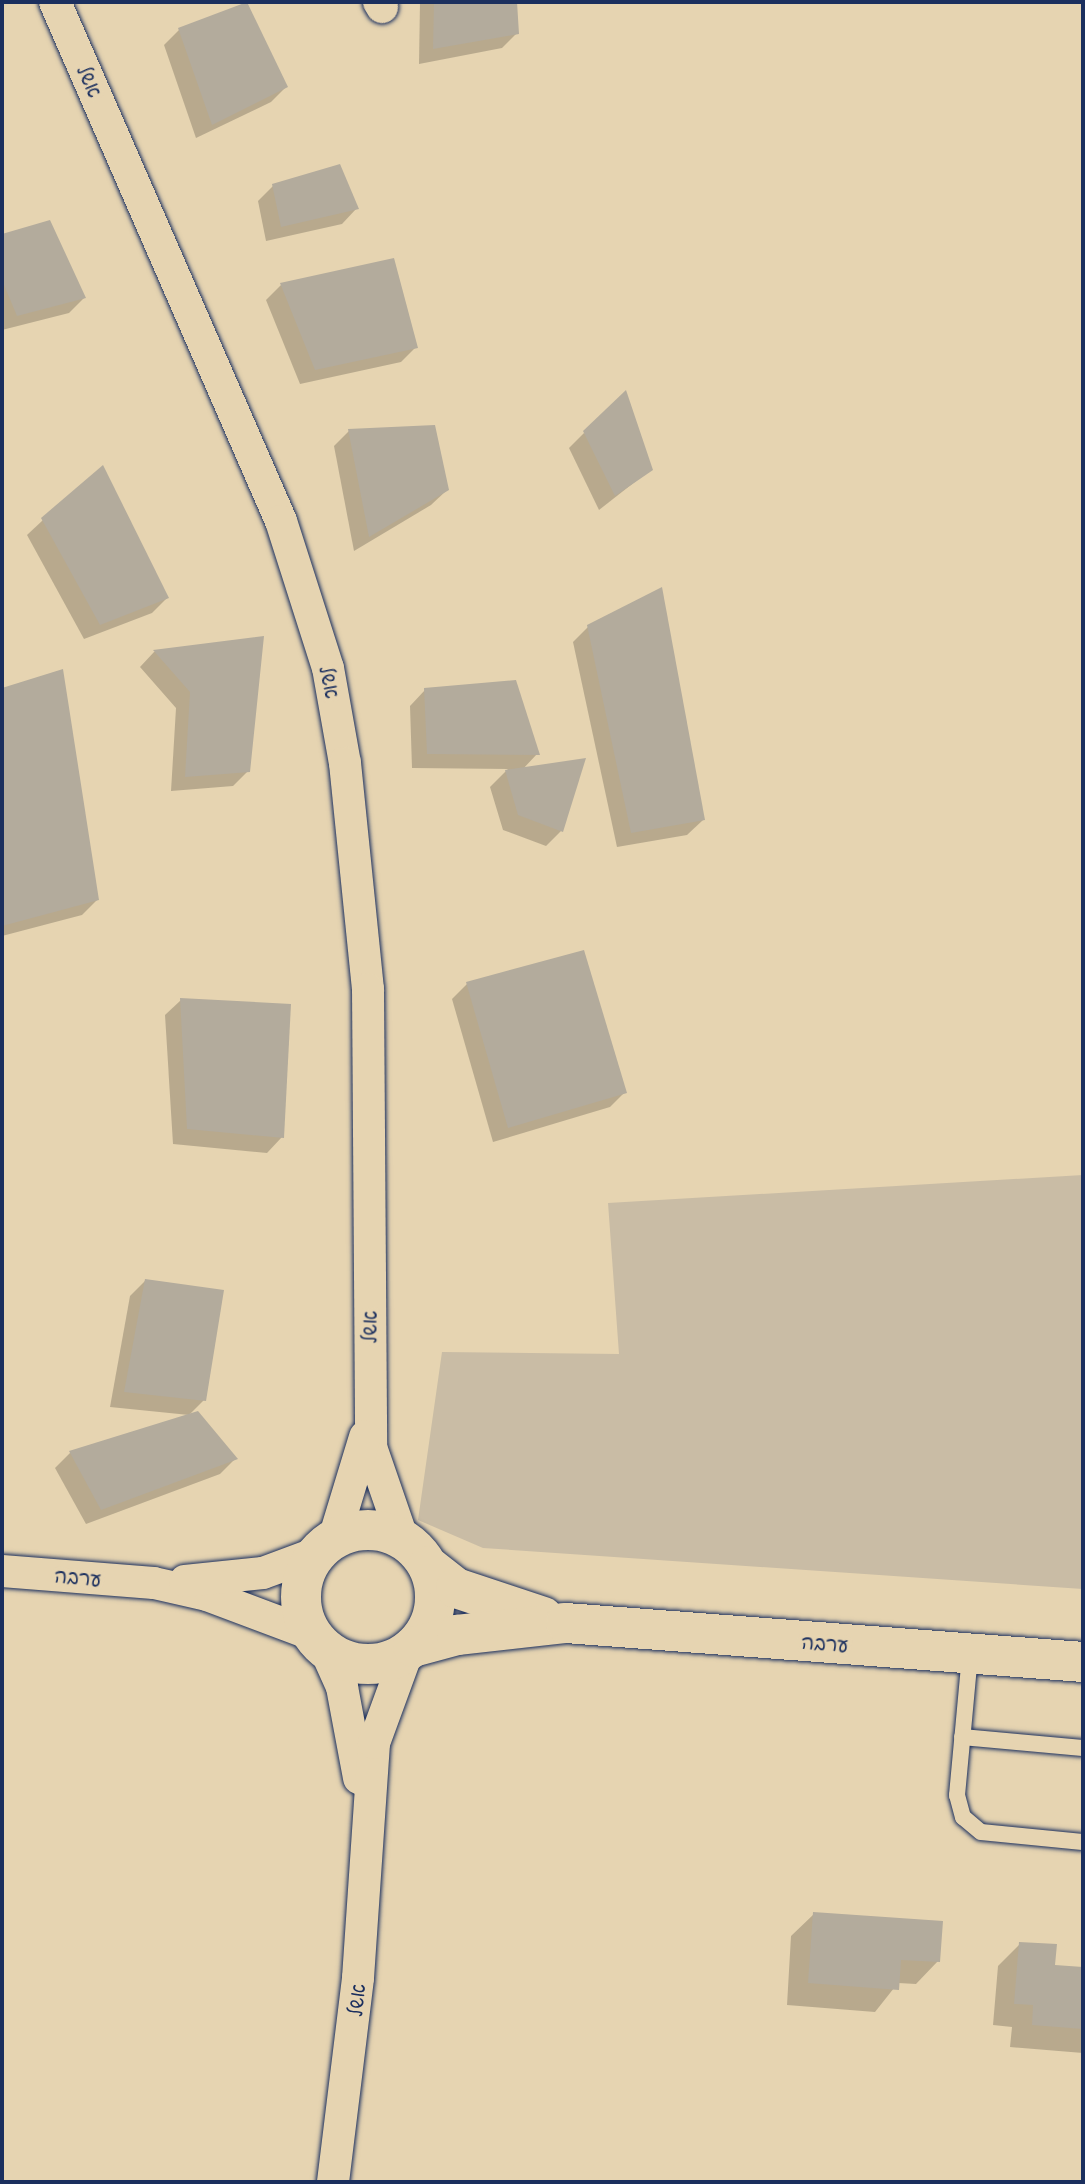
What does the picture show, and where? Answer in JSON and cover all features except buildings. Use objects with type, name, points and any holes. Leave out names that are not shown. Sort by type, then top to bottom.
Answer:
[{"type":"street","name":"אשל","points":[[55,2],[281,521],[328,668],[345,763],[368,989],[368,1414],[378,1472],[415,1553]]},
{"type":"street","name":"אשל","points":[[325,1546],[350,1499],[368,1414]]},
{"type":"street","points":[[369,1530],[415,1553],[434,1583],[434,1610],[410,1650],[366,1665],[318,1641],[300,1592],[325,1546],[369,1530]]},
{"type":"street","name":"ערבה","points":[[154,1583],[263,1573],[325,1546]]},
{"type":"street","name":"ערבה","points":[[415,1553],[456,1588],[566,1623]]},
{"type":"street","name":"ערבה","points":[[2,1571],[154,1583],[207,1595],[318,1641]]},
{"type":"street","name":"ערבה","points":[[410,1650],[457,1635],[566,1623],[1083,1662]]},
{"type":"street","name":"אשל","points":[[318,1641],[342,1687],[365,1817]]},
{"type":"street","name":"אשל","points":[[333,2182],[358,1978],[365,1817],[374,1743],[410,1650]]},
{"type":"lane","points":[[970,1653],[957,1795],[963,1817],[981,1832],[1083,1842]]},
{"type":"lane","points":[[962,1737],[1083,1748]]},
{"type":"shaded area","points":[[1083,1175],[1083,1589],[483,1548],[418,1520],[442,1352],[619,1354],[608,1203]]}]
